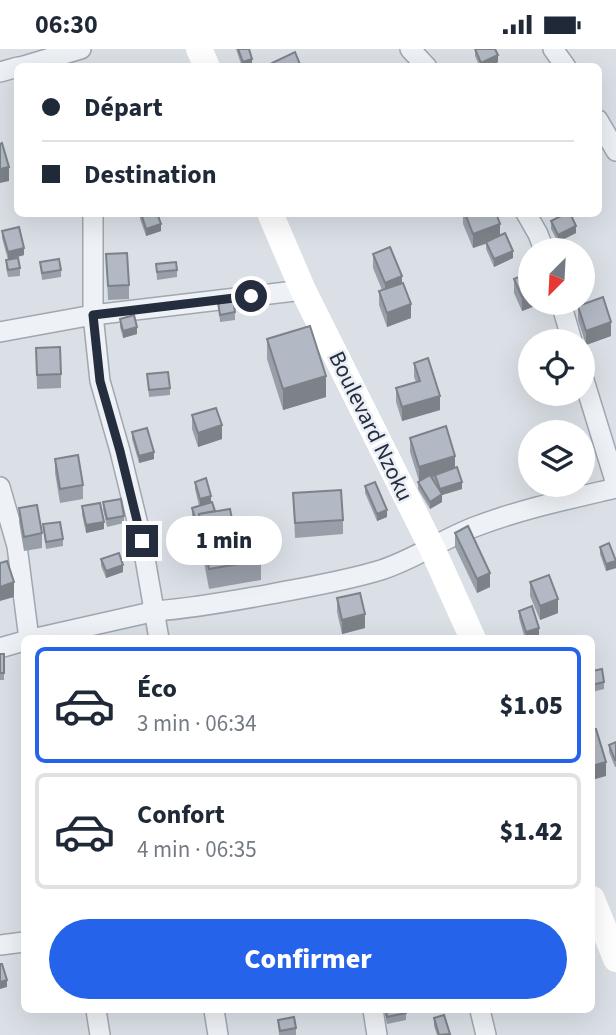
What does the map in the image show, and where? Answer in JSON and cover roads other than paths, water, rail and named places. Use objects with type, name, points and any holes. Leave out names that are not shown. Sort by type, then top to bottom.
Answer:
[{"type":"street","points":[[35,63],[81,49]]},
{"type":"street","points":[[410,49],[423,63]]},
{"type":"street","points":[[602,127],[616,151]]},
{"type":"street","points":[[93,217],[93,315],[100,381],[142,541],[159,635]]},
{"type":"street","name":"Boulevard Nzoku","points":[[272,217],[303,290],[432,548],[471,635]]},
{"type":"street","points":[[528,217],[540,238]]},
{"type":"street","points":[[0,332],[93,315],[303,290]]},
{"type":"street","points":[[46,635],[156,611],[334,583],[383,569],[479,525],[616,486],[592,406]]},
{"type":"street","points":[[0,487],[17,546],[28,635]]},
{"type":"street","points":[[0,648],[21,641]]},
{"type":"street","points":[[595,906],[616,959]]},
{"type":"street","points":[[0,945],[21,942]]},
{"type":"street","points":[[96,1013],[100,1035]]},
{"type":"street","points":[[214,1013],[218,1035]]},
{"type":"street","points":[[373,1013],[377,1035]]},
{"type":"street","points":[[481,1013],[486,1035]]}]
